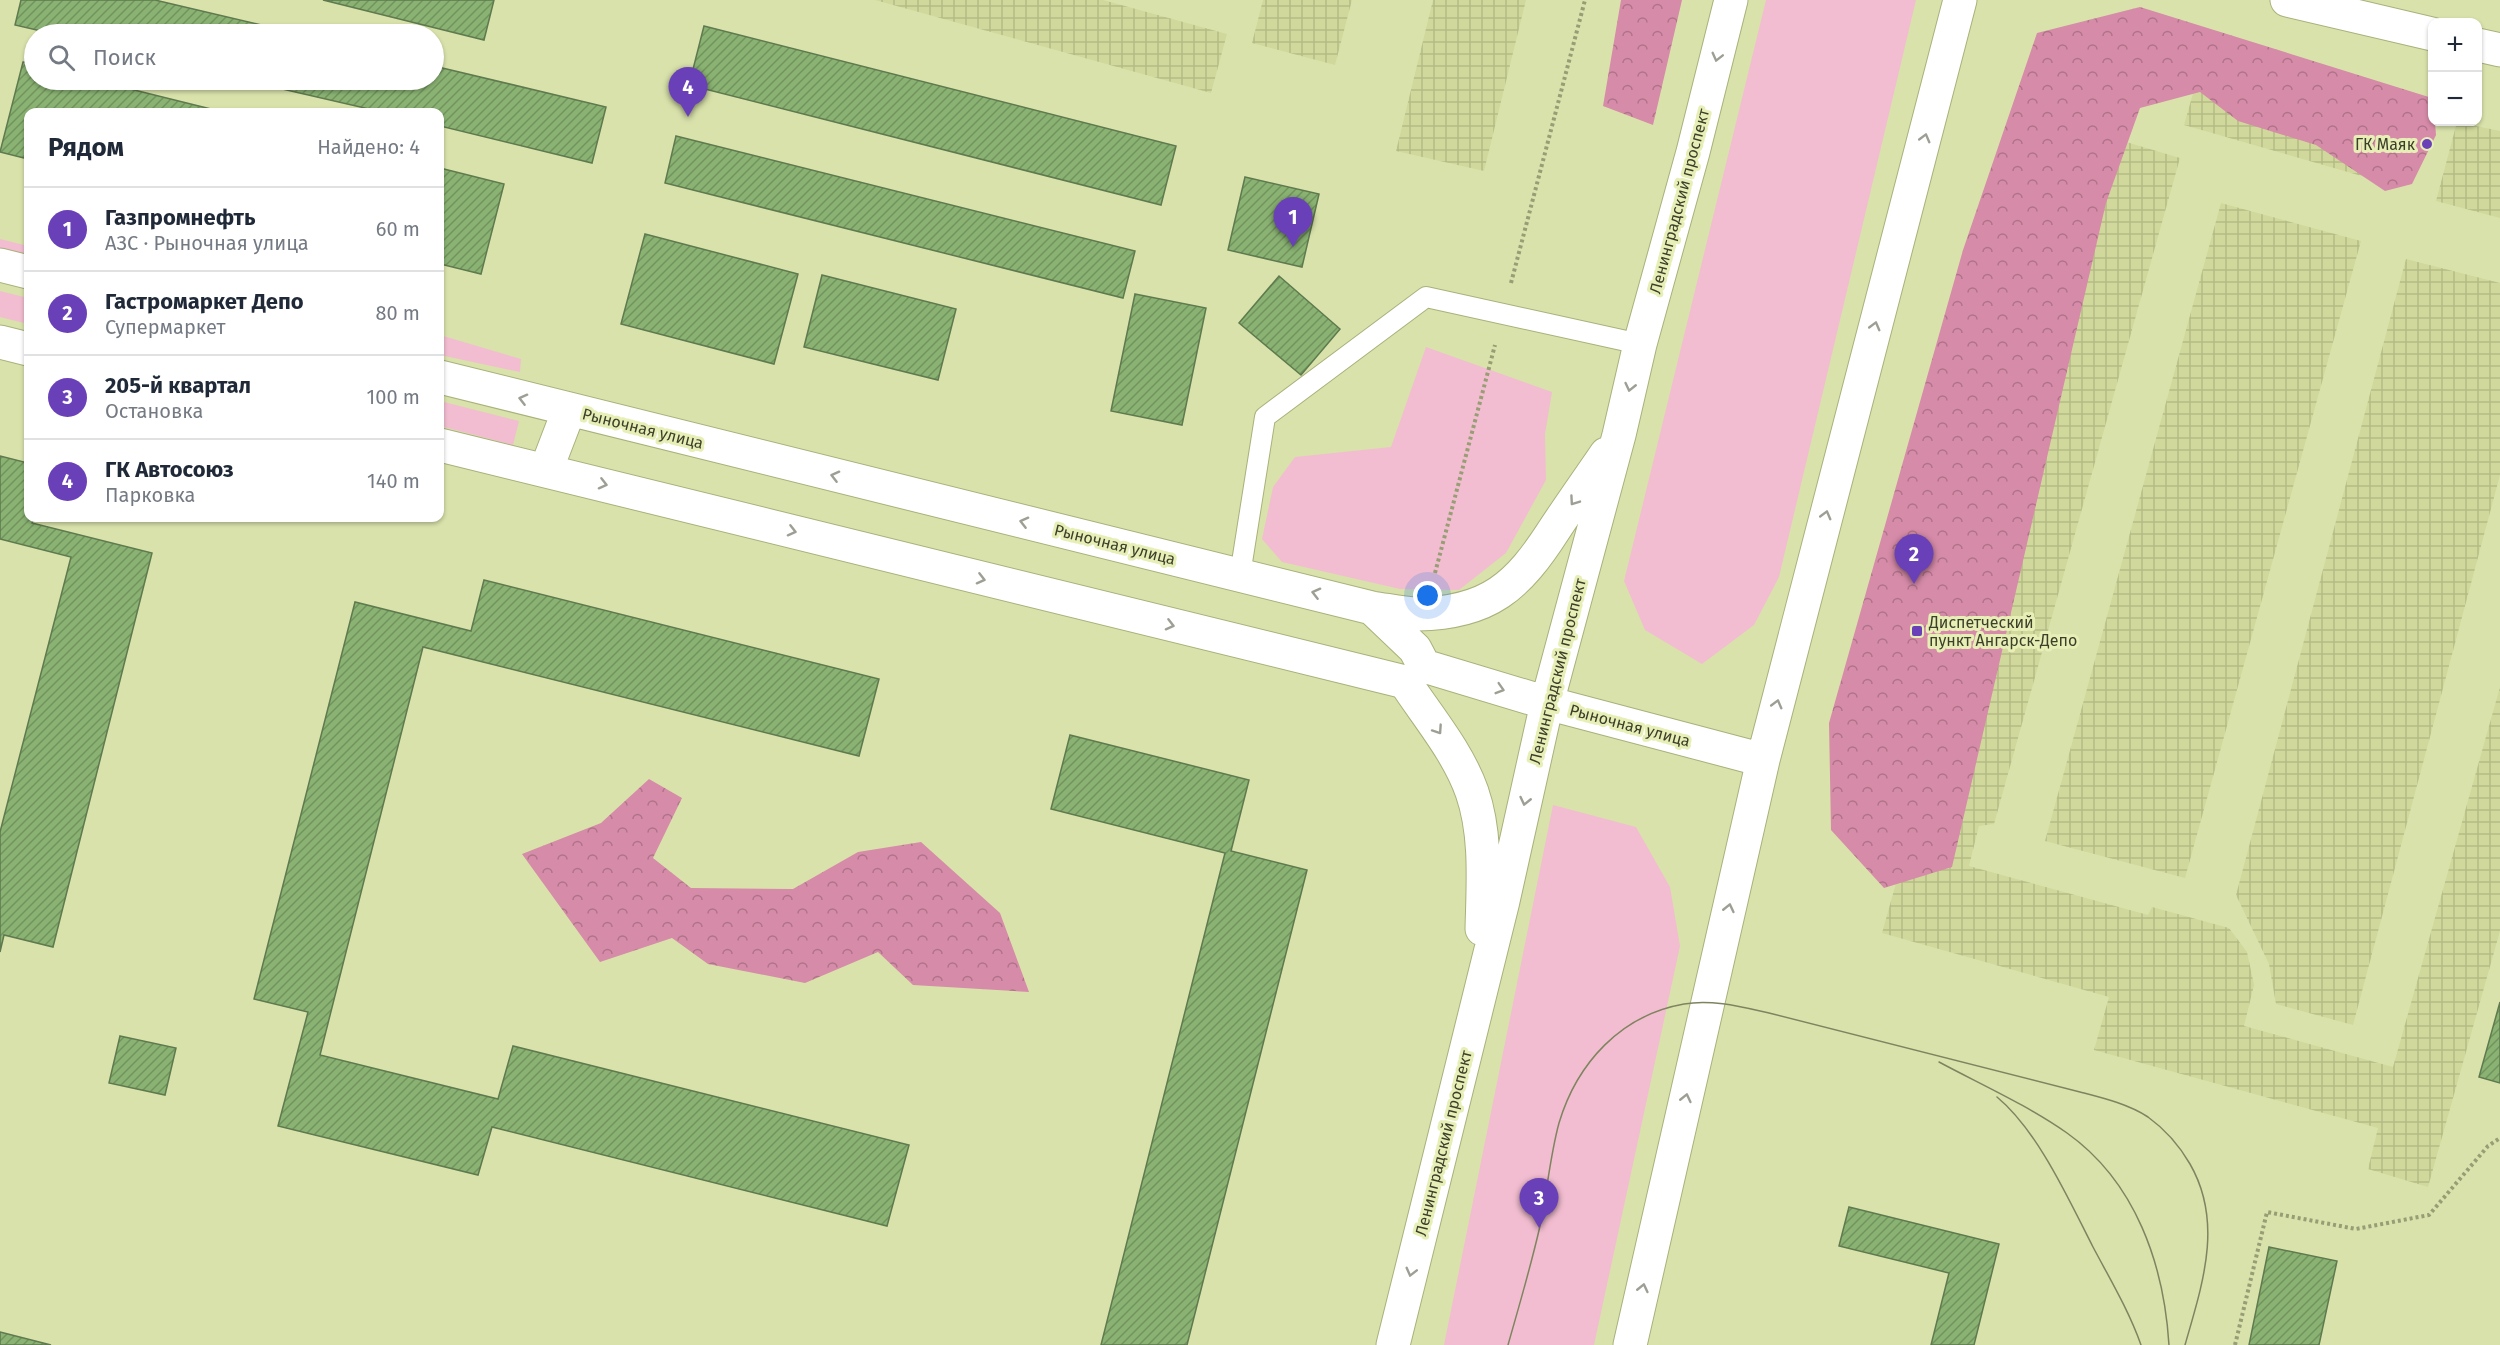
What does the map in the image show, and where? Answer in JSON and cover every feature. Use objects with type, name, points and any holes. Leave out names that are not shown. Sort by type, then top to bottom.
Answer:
[{"type":"street","name":"Ленинградский проспект","points":[[1393,1345],[1480,991],[1547,703],[1731,0]]},
{"type":"street","points":[[1630,1345],[1763,760],[1960,0]]},
{"type":"street","points":[[2287,0],[2428,33]]},
{"type":"street","points":[[2482,46],[2500,50]]},
{"type":"street","points":[[0,265],[24,271]]},
{"type":"street","points":[[0,342],[24,348]]},
{"type":"street","name":"Рыночная улица","points":[[444,378],[1372,608],[1415,649],[1414,674]]},
{"type":"street","points":[[546,470],[569,410]]},
{"type":"street","points":[[1372,608],[1415,614],[1454,611],[1486,600],[1503,590],[1532,563],[1619,435]]},
{"type":"street","name":"Рыночная улица","points":[[444,446],[1414,674],[1547,703],[1763,760]]},
{"type":"street","points":[[1414,674],[1460,763],[1478,810],[1483,889],[1480,991]]},
{"type":"lane","points":[[1240,575],[1264,417],[1426,297],[1640,344]]},
{"type":"path","points":[[2235,1345],[2267,1212],[2356,1229],[2429,1215],[2488,1146],[2500,1138]]},
{"type":"shaded area","points":[[875,0],[1103,0],[1227,34],[1211,93]]},
{"type":"shaded area","points":[[1263,0],[1352,0],[1335,65],[1252,43]]},
{"type":"shaded area","points":[[1433,0],[1526,0],[1484,171],[1396,151]]},
{"type":"shaded area","points":[[1766,0],[1916,0],[1779,577],[1754,625],[1702,664],[1645,630],[1624,581]]},
{"type":"shaded area","points":[[2204,55],[2393,185],[2184,125]]},
{"type":"shaded area","points":[[2456,126],[2476,126],[2500,131],[2500,218],[2436,201]]},
{"type":"shaded area","points":[[2106,136],[2180,158],[1994,824],[1979,826],[1969,866],[2148,915],[2152,907],[2229,928],[2247,952],[2254,985],[2244,1026],[2393,1067],[2500,687],[2500,931],[2428,1187],[2368,1169],[2378,1128],[2094,1050],[2109,997],[1882,933]]},
{"type":"shaded area","points":[[2221,203],[2361,241],[2185,878],[2045,841]]},
{"type":"shaded area","points":[[0,239],[24,245],[24,259],[0,253]]},
{"type":"shaded area","points":[[2406,259],[2500,283],[2500,475],[2353,1025],[2276,1004],[2269,964],[2236,895]]},
{"type":"shaded area","points":[[0,291],[24,297],[24,323],[0,317]]},
{"type":"shaded area","points":[[444,336],[521,359],[520,372],[444,356]]},
{"type":"shaded area","points":[[1426,347],[1552,392],[1545,434],[1546,480],[1506,553],[1459,590],[1400,589],[1282,562],[1262,539],[1273,487],[1295,457],[1391,447]]},
{"type":"shaded area","points":[[444,402],[519,421],[513,445],[444,427]]},
{"type":"shaded area","points":[[1553,805],[1636,827],[1670,887],[1680,946],[1594,1345],[1444,1345]]},
{"type":"green space","points":[[1621,0],[1682,0],[1653,125],[1603,106]]},
{"type":"green space","points":[[2140,7],[2428,97],[2428,126],[2435,126],[2436,135],[2412,184],[2385,191],[2316,145],[2238,121],[2200,92],[2140,108],[2106,203],[1952,867],[1884,888],[1831,830],[1829,723],[1963,250],[2037,33]]},
{"type":"green space","points":[[649,779],[682,798],[653,858],[691,888],[793,889],[858,852],[921,842],[1000,913],[1029,992],[913,985],[878,952],[805,983],[708,964],[672,938],[600,962],[522,854],[601,823]]},
{"type":"building","points":[[21,0],[155,0],[257,24],[24,24],[24,27],[15,25]]},
{"type":"building","points":[[323,0],[494,0],[484,40],[444,30],[444,24],[420,24]]},
{"type":"building","points":[[704,26],[1176,146],[1161,205],[689,85]]},
{"type":"building","points":[[23,62],[24,90],[134,90],[207,108],[24,108],[24,158],[0,152]]},
{"type":"building","points":[[444,68],[606,107],[592,163],[444,127],[444,108],[365,108],[286,90],[444,90]]},
{"type":"building","points":[[676,136],[1135,251],[1123,298],[665,183]]},
{"type":"building","points":[[444,169],[504,184],[481,274],[444,265]]},
{"type":"building","points":[[1245,177],[1319,194],[1302,267],[1228,250]]},
{"type":"building","points":[[645,234],[798,274],[774,364],[621,324]]},
{"type":"building","points":[[822,275],[956,309],[938,380],[804,347]]},
{"type":"building","points":[[1279,276],[1340,329],[1301,375],[1239,323]]},
{"type":"building","points":[[1135,294],[1206,308],[1182,425],[1111,411]]},
{"type":"building","points":[[0,456],[24,462],[24,522],[32,522],[152,553],[53,947],[4,935],[0,952],[0,832],[71,557],[0,539]]},
{"type":"building","points":[[484,580],[879,679],[859,756],[423,647],[320,1055],[498,1099],[513,1046],[909,1145],[887,1226],[492,1127],[478,1175],[278,1126],[308,1012],[254,999],[355,602],[471,631]]},
{"type":"building","points":[[1070,735],[1249,780],[1231,851],[1307,870],[1187,1345],[1101,1345],[1225,853],[1051,809]]},
{"type":"building","points":[[2500,1002],[2500,1083],[2479,1077]]},
{"type":"building","points":[[120,1036],[176,1048],[165,1095],[109,1083]]},
{"type":"building","points":[[1849,1207],[1999,1244],[1974,1345],[1931,1345],[1949,1273],[1839,1246]]},
{"type":"building","points":[[2269,1247],[2337,1261],[2319,1345],[2249,1345]]},
{"type":"building","points":[[0,1332],[51,1345],[0,1345]]},
{"type":"tram line","points":[[1508,1345],[1540,1226],[1559,1123],[1577,1081],[1605,1045],[1640,1019],[1661,1010],[1705,1002],[1769,1013],[2080,1092],[2124,1105],[2148,1117],[2177,1144],[2186,1157],[2200,1186],[2206,1209],[2207,1254],[2198,1300],[2185,1345]]},
{"type":"tram line","points":[[1939,1062],[2052,1123],[2091,1153],[2111,1176],[2142,1227],[2153,1256],[2161,1285],[2169,1345]]},
{"type":"tram line","points":[[1997,1097],[2026,1128],[2051,1167],[2119,1295],[2141,1345]]},
{"type":"place","name":"ГК Автосоюз","points":[[688,117]]},
{"type":"place","name":"ГК Маяк","points":[[2427,144]]},
{"type":"place","name":"Газпромнефть","points":[[1293,247]]},
{"type":"place","name":"Гастромаркет Депо","points":[[1914,584]]},
{"type":"place","name":"Диспетческий пункт Ангарск-Депо","points":[[1917,631]]},
{"type":"place","name":"205-й квартал","points":[[1539,1228]]}]
